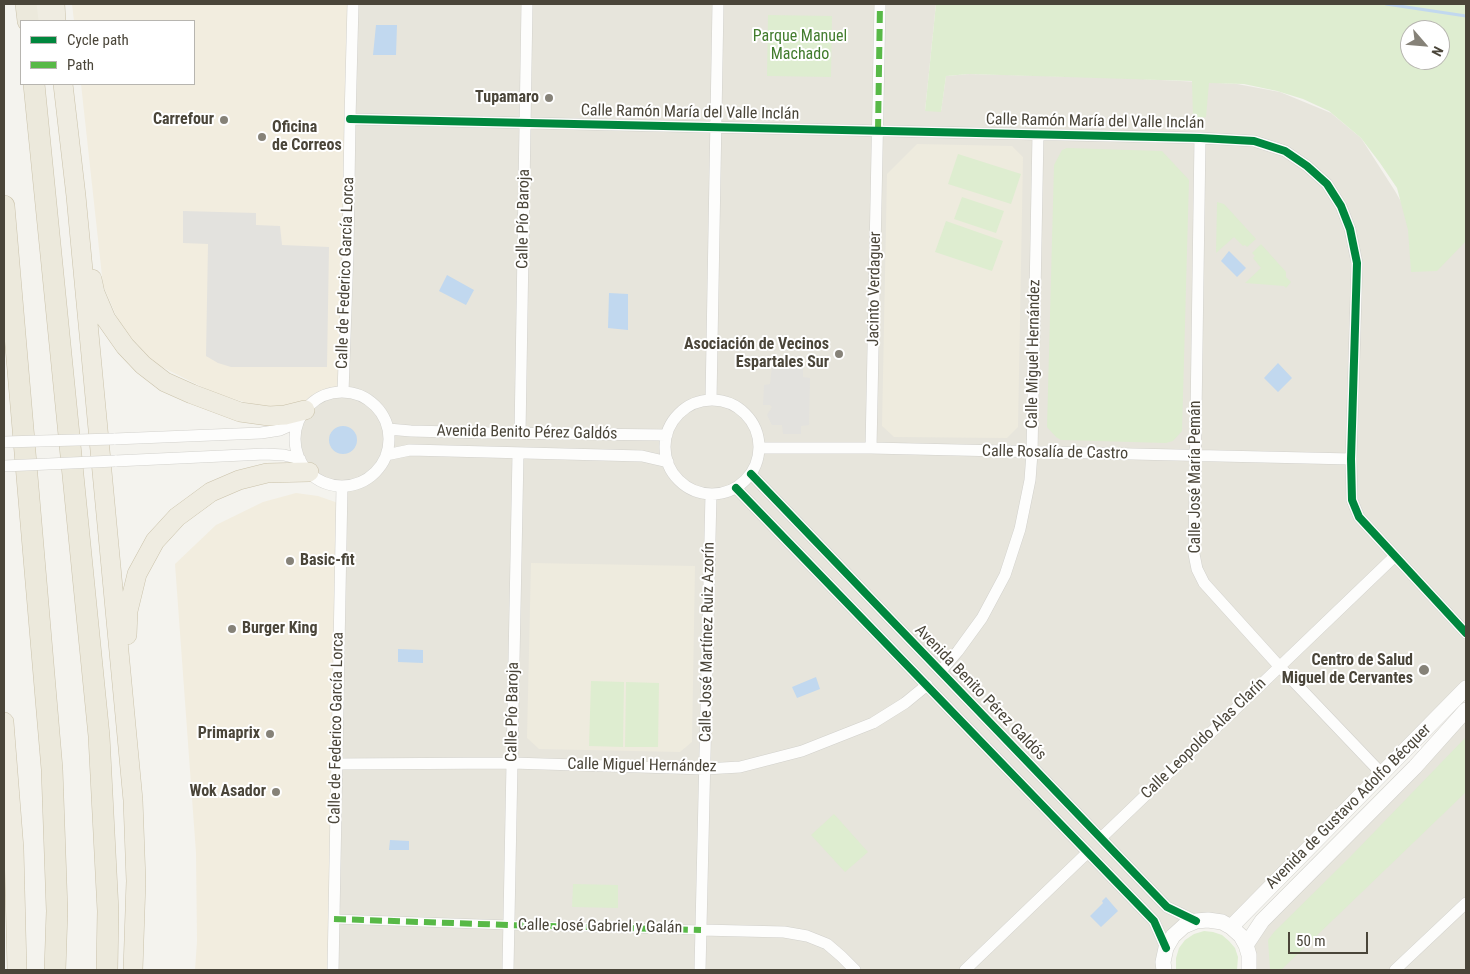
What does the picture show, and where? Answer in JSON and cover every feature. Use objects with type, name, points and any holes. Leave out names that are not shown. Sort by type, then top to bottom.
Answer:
[{"type":"highway","points":[[26,4],[28,20]]},
{"type":"highway","points":[[39,4],[40,20]]},
{"type":"highway","points":[[54,4],[56,20]]},
{"type":"highway","points":[[34,85],[99,736],[108,911],[107,970]]},
{"type":"highway","points":[[43,85],[49,226]]},
{"type":"highway","points":[[63,85],[76,196],[133,800],[136,881],[133,970]]},
{"type":"highway","points":[[76,196],[95,293],[106,319],[125,346],[143,365],[165,382],[240,412],[269,416],[302,416]]},
{"type":"highway","points":[[4,206],[52,769],[57,911],[55,970]]},
{"type":"highway","points":[[133,800],[137,773],[127,645],[128,611],[137,574],[155,541],[177,517],[211,492],[239,480],[304,466]]},
{"type":"highway","points":[[4,728],[14,849],[17,970]]},
{"type":"street","name":"Calle de Federico García Lorca","points":[[343,392],[353,4]]},
{"type":"street","name":"Calle Pío Baroja","points":[[520,434],[527,4]]},
{"type":"street","points":[[711,400],[718,4]]},
{"type":"street","name":"Jacinto Verdaguer","points":[[871,448],[880,4]]},
{"type":"street","name":"Calle Ramón María del Valle Inclán","points":[[350,119],[1200,138],[1254,141],[1285,151],[1307,166],[1327,184],[1341,206],[1350,229],[1357,263],[1351,459],[1352,500],[1358,517],[1466,633]]},
{"type":"street","name":"Calle Miguel Hernández","points":[[941,671],[982,618],[1005,575],[1020,529],[1030,480],[1038,134]]},
{"type":"street","name":"Calle José María Pemán","points":[[1200,138],[1194,554],[1197,569],[1204,584],[1382,774]]},
{"type":"street","points":[[4,442],[261,433],[280,430],[302,416],[316,400],[325,395],[343,392],[358,395],[372,402],[382,414],[388,429],[389,442],[386,455],[379,467],[369,477],[356,484],[342,486],[323,482],[304,466],[284,455],[262,454],[4,466]]},
{"type":"street","points":[[711,400],[728,403],[740,409],[751,420],[757,434],[759,448],[756,463],[751,474],[736,488],[728,492],[711,494],[692,490],[682,483],[673,473],[668,462],[666,449],[667,435],[678,415],[690,406],[711,400]]},
{"type":"street","points":[[302,416],[295,434],[295,444],[304,466]]},
{"type":"street","name":"Avenida Benito Pérez Galdós","points":[[388,429],[520,434],[667,435]]},
{"type":"street","name":"Calle Rosalía de Castro","points":[[759,448],[871,448],[1351,459]]},
{"type":"street","name":"Avenida Benito Pérez Galdós","points":[[386,455],[420,450],[642,456],[668,462]]},
{"type":"street","name":"Calle Pío Baroja","points":[[508,970],[518,454]]},
{"type":"street","name":"Avenida Benito Pérez Galdós","points":[[751,474],[1166,907],[1196,921]]},
{"type":"street","name":"Calle de Federico García Lorca","points":[[333,970],[342,486]]},
{"type":"street","name":"Avenida Benito Pérez Galdós","points":[[736,488],[1154,921],[1166,948]]},
{"type":"street","name":"Calle José Martínez Ruiz Azorín","points":[[700,970],[711,494]]},
{"type":"street","name":"Calle Leopoldo Alas Clarín","points":[[1101,838],[1394,557]]},
{"type":"street","name":"Calle Miguel Hernández","points":[[336,764],[512,763],[704,769],[740,767],[802,751],[873,723],[905,703],[927,685]]},
{"type":"street","name":"Avenida de Gustavo Adolfo Bécquer","points":[[1231,927],[1466,688]]},
{"type":"street","name":"Avenida de Gustavo Adolfo Bécquer","points":[[1246,945],[1262,921],[1415,767],[1466,710]]},
{"type":"street","points":[[965,970],[1086,852]]},
{"type":"street","points":[[1396,970],[1466,905]]},
{"type":"street","name":"Calle José Gabriel y Galán","points":[[334,919],[784,932],[807,936],[827,944],[855,970]]},
{"type":"street","points":[[1164,970],[1163,962],[1166,948],[1173,936],[1184,926],[1196,921],[1208,920],[1222,922],[1241,936],[1249,956],[1249,970]]},
{"type":"shaded area","points":[[72,4],[353,4],[343,392],[325,395],[305,410],[268,409],[214,393],[156,364],[121,327],[103,285],[81,85],[195,85],[195,20],[74,20]]},
{"type":"shaded area","points":[[353,4],[936,4],[925,111],[941,111],[946,76],[969,74],[1123,78],[1237,84],[1280,92],[1331,113],[1361,138],[1412,221],[1466,233],[1466,685],[1249,908],[1222,922],[1208,920],[1173,936],[1164,970],[333,970],[342,486],[332,485],[315,478],[300,459],[295,445],[295,434],[298,422],[305,410],[316,400],[325,395],[342,392]]},
{"type":"shaded area","points":[[917,144],[1012,146],[1023,157],[1018,427],[1007,438],[894,437],[882,426],[887,174]]},
{"type":"shaded area","points":[[183,211],[256,213],[256,225],[280,226],[282,245],[329,247],[327,367],[231,367],[218,363],[206,356],[208,244],[183,243]]},
{"type":"shaded area","points":[[772,366],[803,367],[803,377],[810,378],[809,425],[801,426],[801,434],[783,434],[782,425],[772,425],[767,415],[772,407],[770,405],[763,405],[764,385],[770,384]]},
{"type":"shaded area","points":[[296,493],[318,496],[341,504],[333,970],[195,970],[197,941],[196,853],[175,564],[216,525],[263,502]]},
{"type":"shaded area","points":[[531,563],[695,566],[692,742],[680,752],[539,749],[527,738]]},
{"type":"shaded area","points":[[1466,710],[1466,970],[1249,970],[1249,956],[1262,921]]},
{"type":"green space","points":[[936,4],[1466,4],[1466,241],[1437,271],[1411,272],[1408,230],[1397,188],[1380,163],[1361,138],[1329,111],[1303,99],[1277,91],[1244,84],[1209,83],[1206,117],[1193,119],[1192,81],[969,74],[946,76],[941,112],[925,111]]},
{"type":"green space","name":"Parque Manuel Machado","points":[[768,15],[832,16],[831,77],[767,76]]},
{"type":"green space","points":[[1067,148],[1162,151],[1189,180],[1182,431],[1173,441],[1166,443],[1061,440],[1047,427],[1054,165],[1062,150]]},
{"type":"green space","points":[[958,154],[1021,174],[1011,204],[948,184]]},
{"type":"green space","points":[[962,197],[1004,211],[996,233],[954,219]]},
{"type":"green space","points":[[1217,202],[1224,204],[1256,239],[1247,247],[1243,246],[1234,237],[1216,253]]},
{"type":"green space","points":[[946,221],[1003,241],[992,271],[935,252]]},
{"type":"green space","points":[[1261,244],[1286,272],[1286,277],[1291,282],[1286,288],[1284,286],[1245,283],[1261,268],[1253,258],[1255,256],[1252,253]]},
{"type":"green space","points":[[591,681],[624,682],[623,747],[589,746]]},
{"type":"green space","points":[[626,682],[659,683],[658,747],[625,747]]},
{"type":"green space","points":[[1466,737],[1466,792],[1281,970],[1270,970],[1268,940],[1274,932],[1350,857]]},
{"type":"green space","points":[[834,814],[868,852],[845,872],[811,835]]},
{"type":"green space","points":[[573,884],[618,885],[618,908],[572,907]]},
{"type":"green space","points":[[1204,931],[1222,935],[1235,948],[1238,957],[1237,970],[1176,970],[1176,958],[1179,948],[1185,940],[1194,934]]},
{"type":"water","points":[[376,25],[397,25],[396,55],[373,55]]},
{"type":"water","points":[[1229,251],[1246,268],[1237,277],[1221,261]]},
{"type":"water","points":[[447,275],[474,290],[466,305],[439,291]]},
{"type":"water","points":[[609,293],[628,294],[628,330],[608,328]]},
{"type":"water","points":[[1278,363],[1292,378],[1278,392],[1264,378]]},
{"type":"water","points":[[343,426],[353,430],[357,440],[353,450],[343,454],[333,450],[329,440],[333,430]]},
{"type":"water","points":[[398,649],[423,650],[423,663],[398,662]]},
{"type":"water","points":[[816,677],[820,689],[797,698],[792,687]]},
{"type":"water","points":[[390,840],[409,841],[409,850],[389,850]]},
{"type":"water","points":[[1106,897],[1118,911],[1101,927],[1090,916],[1103,903],[1102,901]]},
{"type":"waterway","points":[[1386,4],[1466,16]]},
{"type":"marked path","points":[[878,131],[880,4]]},
{"type":"marked path","points":[[334,919],[701,930]]},
{"type":"cycle path","points":[[350,119],[1200,138],[1254,141],[1285,151],[1307,166],[1327,184],[1341,206],[1350,229],[1357,263],[1351,459],[1352,500],[1359,517],[1466,633]]},
{"type":"cycle path","points":[[751,474],[1167,907],[1196,921]]},
{"type":"cycle path","points":[[736,488],[1154,921],[1166,948]]},
{"type":"place","name":"Tupamaro","points":[[549,98]]},
{"type":"place","name":"Carrefour","points":[[224,120]]},
{"type":"place","name":"Oficina de Correos","points":[[262,137]]},
{"type":"place","name":"Asociación de Vecinos Espartales Sur","points":[[839,354]]},
{"type":"place","name":"Basic-fit","points":[[290,561]]},
{"type":"place","name":"Burger King","points":[[232,629]]},
{"type":"place","name":"Centro de Salud Miguel de Cervantes","points":[[1424,670]]},
{"type":"place","name":"Primaprix","points":[[270,734]]},
{"type":"place","name":"Wok Asador","points":[[276,792]]}]
